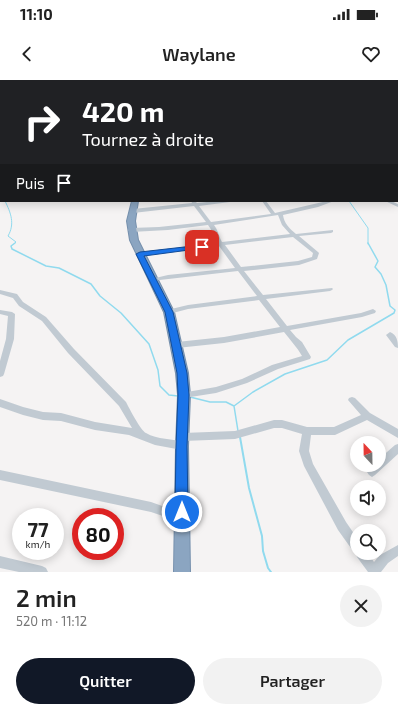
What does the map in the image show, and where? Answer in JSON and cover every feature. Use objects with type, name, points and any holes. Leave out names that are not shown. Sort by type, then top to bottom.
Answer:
[{"type":"highway","points":[[134,206],[131,221],[132,230],[140,254],[169,312],[177,345],[184,395],[182,442],[182,572]]},
{"type":"street","points":[[134,206],[212,202]]},
{"type":"street","points":[[153,280],[299,263],[315,258],[316,253],[311,247],[296,236],[265,202]]},
{"type":"street","points":[[132,230],[148,230],[210,224],[277,215],[328,202]]},
{"type":"street","points":[[184,395],[216,390],[244,381],[275,367],[308,357],[220,244],[210,224],[194,203]]},
{"type":"street","points":[[140,254],[331,232]]},
{"type":"street","points":[[169,312],[188,307],[260,296],[330,288]]},
{"type":"street","points":[[0,292],[14,296],[21,304],[44,319],[71,351],[122,404],[138,428],[141,436]]},
{"type":"street","points":[[177,345],[224,340],[362,316],[373,311]]},
{"type":"street","points":[[0,312],[12,314],[10,339],[0,374]]},
{"type":"street","points":[[390,335],[398,345]]},
{"type":"street","points":[[352,400],[367,416],[398,434]]},
{"type":"street","points":[[0,403],[23,411],[61,417],[95,426],[129,431],[154,441],[182,442],[239,434],[274,424],[282,424],[307,431],[335,431],[367,416]]},
{"type":"street","points":[[307,431],[304,451],[309,466],[342,526],[350,537]]},
{"type":"street","points":[[386,459],[398,448]]},
{"type":"street","points":[[0,475],[151,507],[164,512],[182,512]]},
{"type":"street","points":[[366,560],[374,571],[384,559],[398,550]]},
{"type":"street","points":[[0,562],[42,572]]},
{"type":"waterway","points":[[5,202],[12,223],[8,236],[16,242],[15,243]]},
{"type":"waterway","points":[[350,202],[368,228],[368,243]]},
{"type":"waterway","points":[[15,243],[11,246],[12,249],[46,266],[59,268],[91,284],[100,296],[121,313],[149,344],[158,370],[160,386],[169,395],[178,396]]},
{"type":"waterway","points":[[234,406],[253,392],[285,374],[327,360],[348,340],[394,313],[395,310],[390,306],[386,285],[381,274],[375,267],[378,261],[368,243]]},
{"type":"waterway","points":[[190,397],[210,402],[226,402],[234,406]]},
{"type":"waterway","points":[[234,406],[238,431]]},
{"type":"waterway","points":[[240,437],[249,488],[262,536],[263,551],[268,568],[271,572]]},
{"type":"route","points":[[182,512],[184,395],[182,373],[169,312],[140,254],[202,247]]}]
